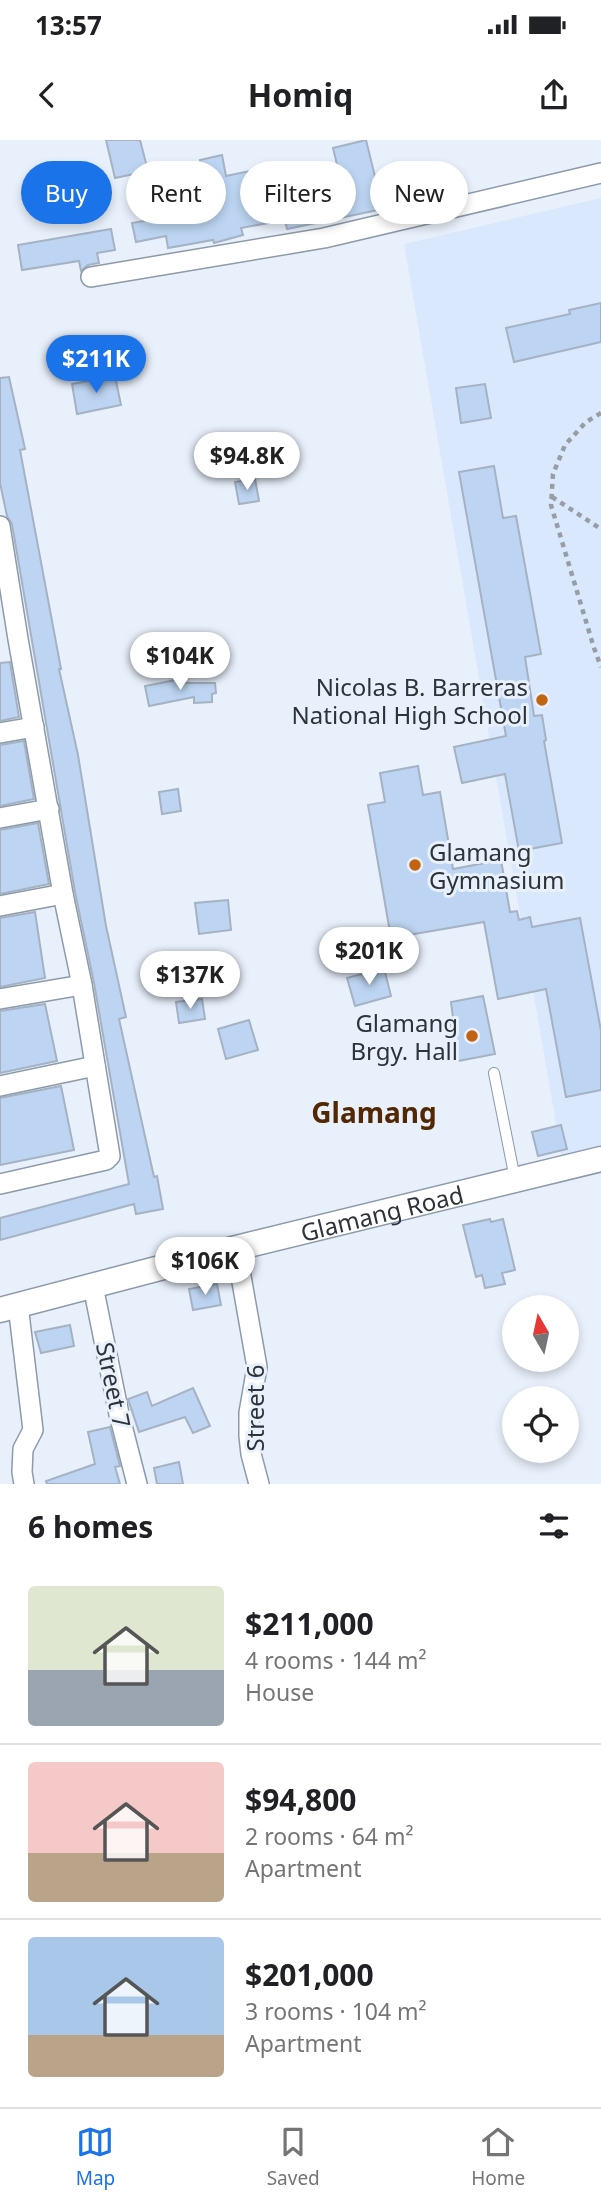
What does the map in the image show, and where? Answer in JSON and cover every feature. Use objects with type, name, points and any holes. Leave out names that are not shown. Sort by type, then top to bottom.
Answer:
[{"type":"street","points":[[91,277],[324,238],[601,173]]},
{"type":"street","points":[[0,526],[9,641],[34,727],[82,985],[110,1156],[106,1160],[0,1184]]},
{"type":"street","points":[[0,733],[34,727]]},
{"type":"street","points":[[0,818],[49,809]]},
{"type":"street","points":[[0,906],[63,894]]},
{"type":"street","points":[[0,999],[82,985]]},
{"type":"street","points":[[0,1086],[95,1066]]},
{"type":"street","name":"Glamang Road","points":[[9,1308],[236,1248],[601,1159]]},
{"type":"street","name":"Street 6","points":[[236,1248],[257,1367],[249,1412],[249,1436],[259,1484]]},
{"type":"street","name":"Street 7","points":[[93,1286],[119,1414],[137,1484]]},
{"type":"street","points":[[9,1308],[33,1430],[23,1449],[24,1484]]},
{"type":"lane","points":[[494,1073],[516,1180]]},
{"type":"path","points":[[601,413],[586,422],[565,445],[553,474],[551,505],[601,667]]},
{"type":"path","points":[[552,496],[601,529]]},
{"type":"shaded area","name":"Nicolas B. Barreras National High School","points":[[601,198],[601,1155],[563,1164],[404,244]]},
{"type":"building","points":[[106,140],[140,140],[145,161],[126,161],[126,176],[115,178]]},
{"type":"building","points":[[366,140],[371,161],[370,212],[356,215],[356,161],[336,161],[333,148]]},
{"type":"building","points":[[222,155],[223,161],[200,161],[200,160]]},
{"type":"building","points":[[240,173],[240,224],[263,224],[241,228],[243,235],[214,243],[213,240],[168,248],[166,236],[136,242],[132,224],[226,224],[226,176]]},
{"type":"building","points":[[286,224],[311,224],[287,229]]},
{"type":"building","points":[[111,229],[115,250],[97,253],[99,263],[88,265],[81,271],[79,261],[22,270],[18,245]]},
{"type":"building","points":[[601,303],[601,342],[514,362],[506,328],[570,314],[569,310]]},
{"type":"building","points":[[115,376],[121,405],[77,414],[72,384]]},
{"type":"building","points":[[9,377],[25,449],[20,450],[59,669],[78,755],[106,926],[126,1017],[119,1019],[163,1209],[136,1214],[134,1204],[0,1240],[0,1218],[129,1184],[94,983],[75,892],[12,524],[7,516],[0,483],[0,378]]},
{"type":"building","points":[[485,384],[491,418],[461,423],[456,388]]},
{"type":"building","points":[[494,466],[503,518],[516,516],[541,654],[525,657],[534,716],[542,715],[562,843],[519,851],[505,774],[462,783],[454,747],[506,736],[459,472]]},
{"type":"building","points":[[255,479],[259,501],[239,504],[235,482]]},
{"type":"building","points":[[10,662],[19,717],[0,721],[0,663]]},
{"type":"building","points":[[176,680],[177,683],[215,683],[216,693],[212,694],[212,702],[194,703],[194,697],[149,706],[145,686]]},
{"type":"building","points":[[24,741],[34,799],[0,806],[0,745]]},
{"type":"building","points":[[418,766],[423,795],[440,792],[453,869],[501,860],[510,912],[517,911],[519,920],[530,917],[532,927],[580,918],[601,1031],[601,1090],[566,1097],[546,989],[498,999],[484,922],[391,938],[368,805],[385,802],[380,773]]},
{"type":"building","points":[[178,789],[181,811],[162,814],[159,792]]},
{"type":"building","points":[[38,823],[49,884],[0,894],[0,830]]},
{"type":"building","points":[[228,900],[231,930],[199,934],[195,903]]},
{"type":"building","points":[[35,912],[45,978],[0,987],[0,918]]},
{"type":"building","points":[[384,968],[391,996],[355,1006],[347,978]]},
{"type":"building","name":"Glamang Brgy. Hall","points":[[483,996],[495,1054],[458,1061],[450,1019],[453,1018],[451,1002]]},
{"type":"building","points":[[202,999],[205,1019],[179,1023],[176,1002]]},
{"type":"building","points":[[45,1004],[57,1061],[0,1073],[0,1011]]},
{"type":"building","points":[[249,1020],[258,1050],[226,1059],[218,1029]]},
{"type":"building","points":[[61,1086],[74,1150],[0,1165],[0,1098]]},
{"type":"building","points":[[561,1125],[567,1149],[538,1156],[532,1132]]},
{"type":"building","points":[[490,1219],[491,1222],[503,1219],[515,1270],[502,1273],[505,1284],[485,1288],[482,1275],[476,1277],[463,1225]]},
{"type":"building","points":[[217,1284],[221,1305],[193,1310],[189,1289]]},
{"type":"building","points":[[70,1325],[74,1346],[41,1353],[35,1332]]},
{"type":"building","points":[[193,1388],[210,1426],[193,1433],[185,1417],[139,1432],[128,1399],[147,1392],[152,1406]]},
{"type":"building","points":[[110,1427],[120,1466],[115,1467],[120,1484],[47,1484],[46,1481],[95,1464],[88,1432]]},
{"type":"building","points":[[179,1462],[183,1484],[157,1484],[154,1468]]},
{"type":"place","name":"Nicolas B. Barreras National High School","points":[[542,700]]},
{"type":"place","name":"Glamang Gymnasium","points":[[415,865]]},
{"type":"place","name":"Glamang Brgy. Hall","points":[[472,1036]]},
{"type":"district","name":"Glamang","points":[[374,1112]]}]
